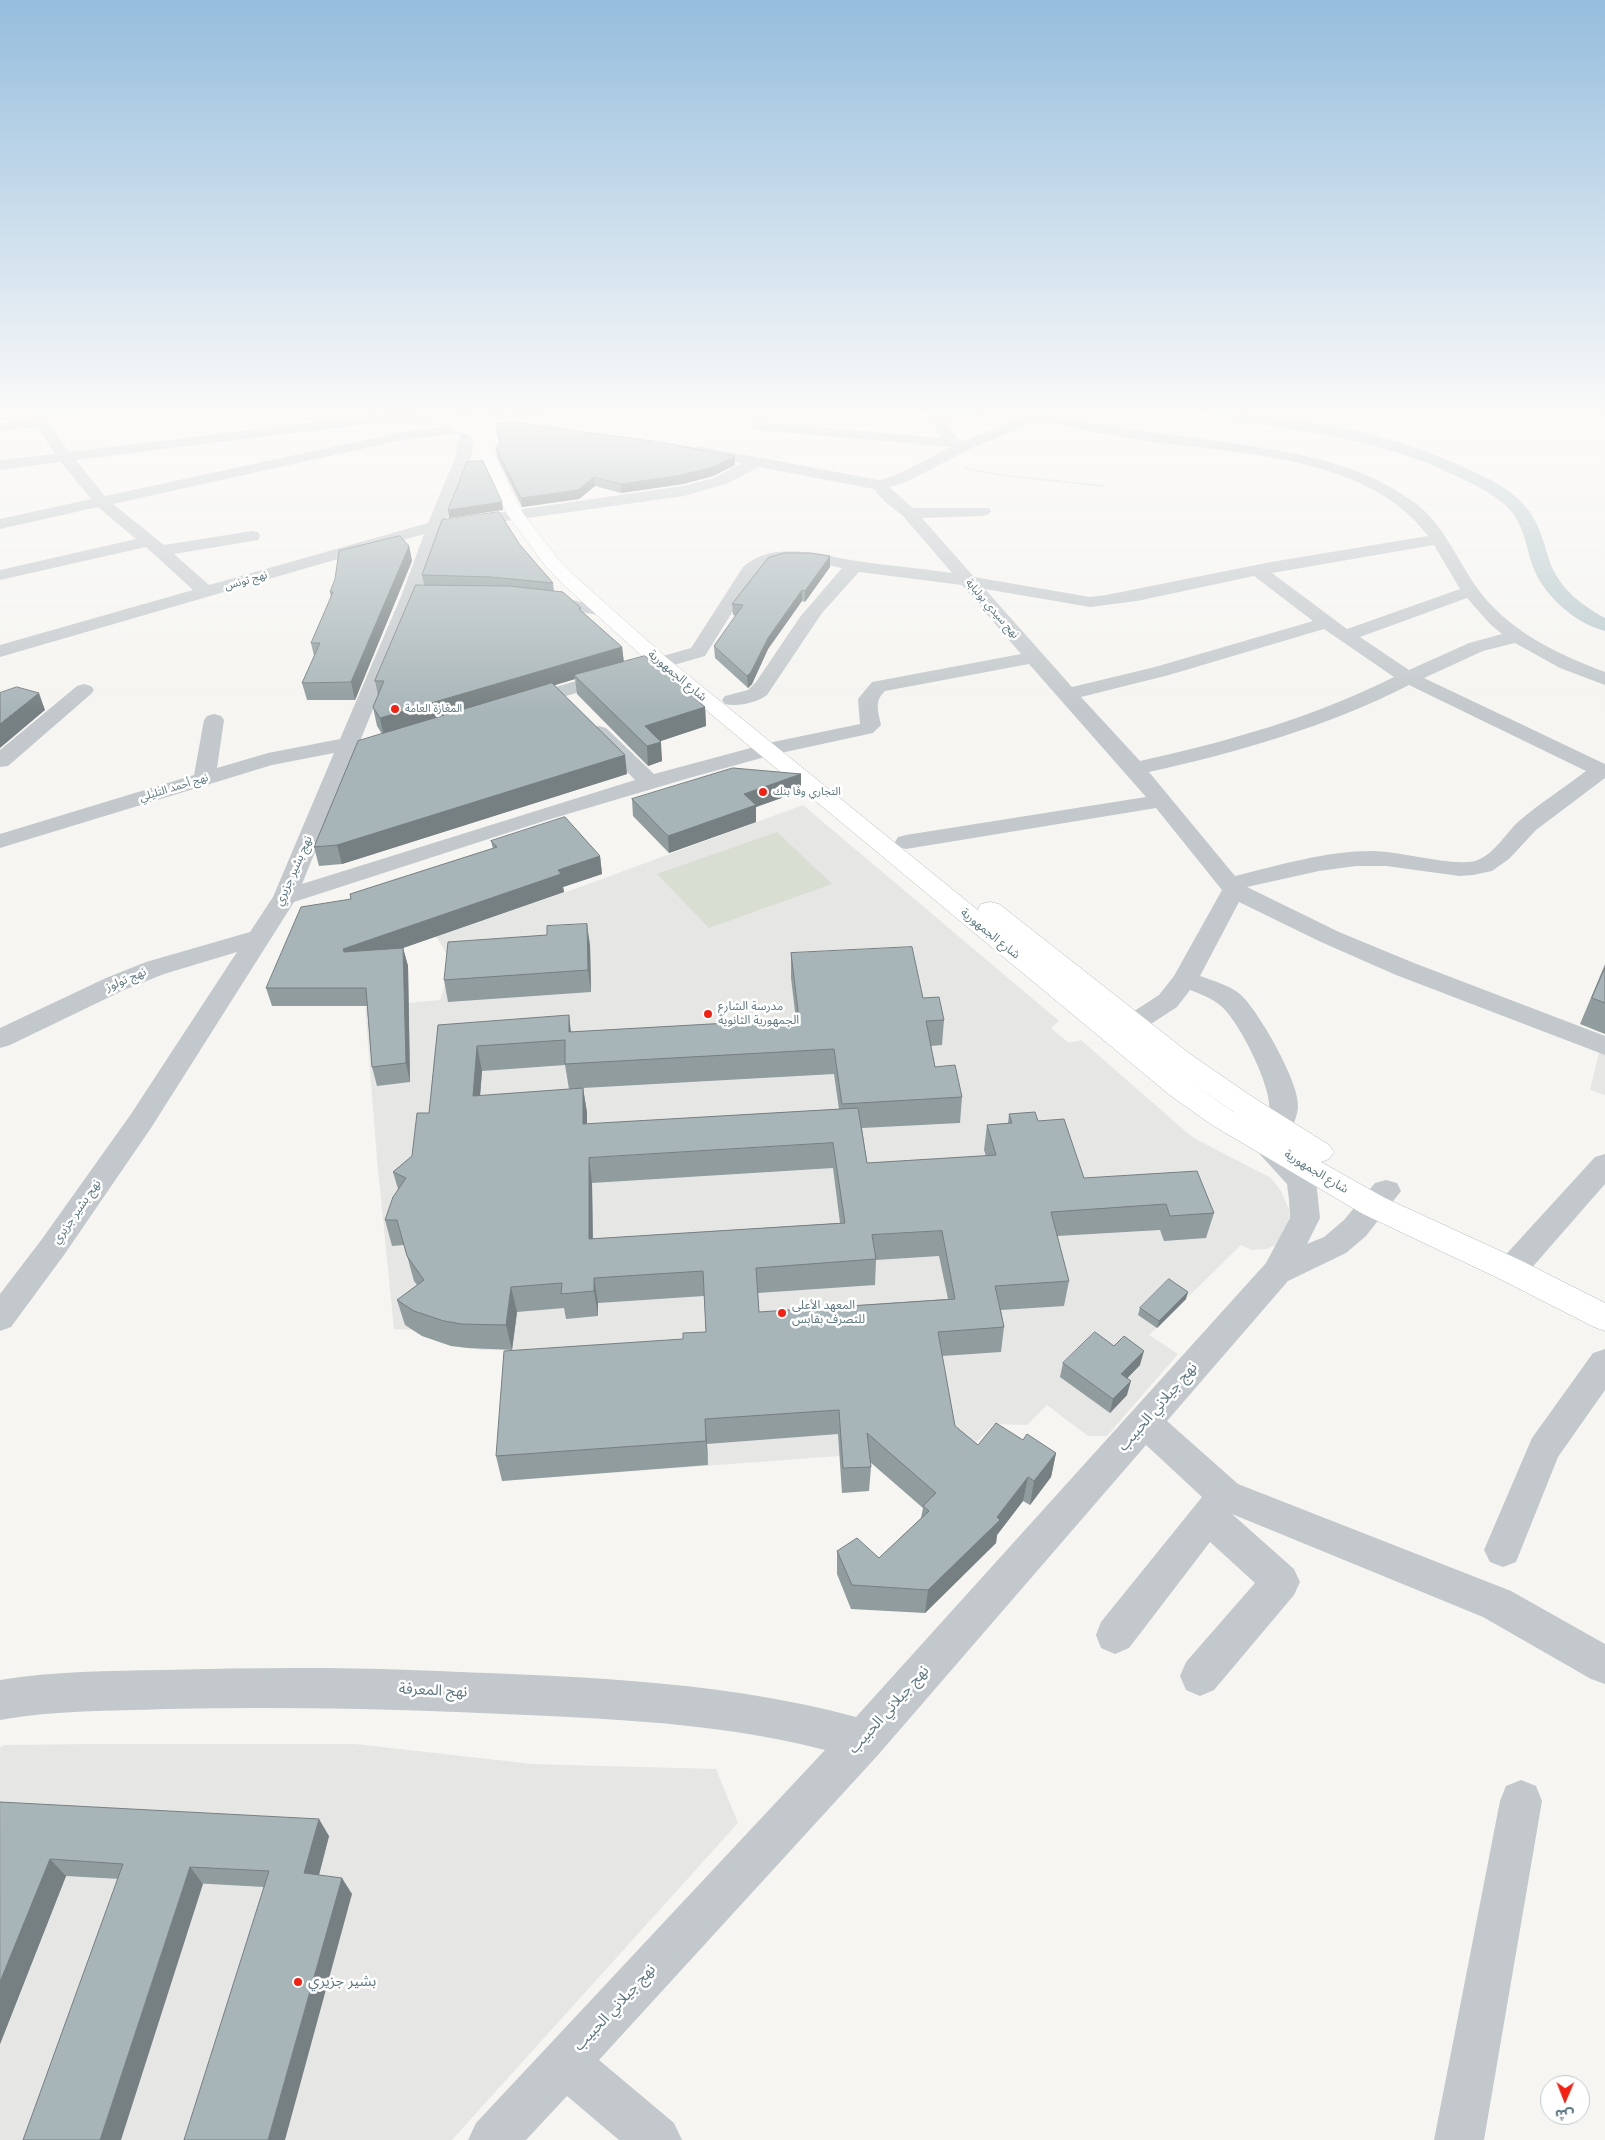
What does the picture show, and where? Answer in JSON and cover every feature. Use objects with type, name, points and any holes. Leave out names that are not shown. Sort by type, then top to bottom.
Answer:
[{"type":"main road","name":"شارع الجمهورية","points":[[521,513],[554,564],[603,611],[671,660],[732,700],[776,748],[906,842],[1123,1030],[1180,1089],[1222,1118],[1272,1134],[1380,1198],[1516,1262],[1605,1298]]},
{"type":"main road","name":"شارع الجمهورية","points":[[521,513],[563,557],[638,624],[671,660],[776,748],[1123,1030]]},
{"type":"main road","name":"شارع الجمهورية","points":[[1516,1262],[1605,1318]]},
{"type":"street","points":[[0,517],[23,513]]},
{"type":"street","points":[[0,524],[44,513]]},
{"type":"street","points":[[115,513],[206,592]]},
{"type":"street","name":"نهج بشير جزيري","points":[[0,1318],[53,1247],[141,1121],[285,897],[346,750],[421,594],[434,526],[440,513]]},
{"type":"street","name":"نهج تونس","points":[[0,651],[434,526],[521,513]]},
{"type":"street","points":[[909,513],[914,513]]},
{"type":"street","name":"نهج سيدي بولبابة","points":[[909,513],[1034,657],[1135,769],[1231,887]]},
{"type":"street","points":[[1416,513],[1425,523],[1482,606],[1517,637],[1576,668],[1605,679]]},
{"type":"street","points":[[0,576],[155,546],[252,536]]},
{"type":"street","points":[[503,708],[573,705],[671,660],[690,656],[702,648],[749,571],[756,564],[769,559],[800,556],[814,557],[855,566],[967,581],[1070,600],[1098,602],[1144,596],[1180,585],[1258,570],[1436,540]]},
{"type":"street","points":[[732,700],[754,695],[763,686],[803,627],[845,575],[855,566]]},
{"type":"street","points":[[1123,1030],[1168,1001],[1185,978],[1231,887],[1345,859],[1404,859],[1455,868],[1485,866],[1527,827],[1603,771],[1409,678],[1344,636],[1258,570]]},
{"type":"street","points":[[1344,636],[1470,591]]},
{"type":"street","points":[[520,597],[567,603],[603,611]]},
{"type":"street","points":[[1069,694],[1162,671],[1273,637],[1327,623]]},
{"type":"street","points":[[1135,769],[1209,753],[1272,734],[1339,709],[1482,645],[1517,637]]},
{"type":"street","points":[[285,897],[556,810],[650,782],[776,748],[869,728],[871,725],[866,705],[868,698],[880,686],[1034,657]]},
{"type":"street","points":[[0,762],[84,690]]},
{"type":"street","points":[[573,705],[650,782]]},
{"type":"street","points":[[204,780],[214,720]]},
{"type":"street","name":"نهج أحمد التليلي","points":[[0,841],[204,780],[268,758],[346,750],[408,737]]},
{"type":"street","points":[[906,842],[1160,801]]},
{"type":"street","points":[[1231,887],[1330,937],[1605,1046]]},
{"type":"street","name":"نهج تولوز","points":[[0,1039],[115,984],[155,968],[259,937]]},
{"type":"street","points":[[1185,978],[1231,1000],[1242,1013],[1255,1035],[1280,1084],[1284,1102],[1272,1134]]},
{"type":"street","name":"نهج جيلاني الحبيب","points":[[492,2140],[863,1740],[1277,1272],[1305,1218],[1301,1180],[1272,1134]]},
{"type":"street","points":[[1516,1262],[1605,1165]]},
{"type":"street","name":"نهج جيلاني الحبيب","points":[[1277,1272],[1335,1245],[1355,1228],[1380,1198]]},
{"type":"street","points":[[1503,1550],[1544,1449],[1605,1363]]},
{"type":"street","points":[[1144,1422],[1281,1582],[1200,1676]]},
{"type":"street","points":[[1115,1635],[1217,1506]]},
{"type":"street","points":[[1217,1506],[1497,1604],[1605,1665]]},
{"type":"street","name":"نهج المعرفة","points":[[0,1700],[52,1693],[258,1686],[379,1688],[702,1708],[817,1727],[863,1740]]},
{"type":"street","points":[[1459,2140],[1521,1801]]},
{"type":"street","points":[[565,2063],[657,2140]]},
{"type":"shaded area","points":[[803,805],[1059,1021],[1051,1028],[1069,1043],[1081,1040],[1192,1137],[1271,1178],[1281,1191],[1289,1210],[1289,1220],[1279,1242],[1274,1246],[1266,1249],[1252,1250],[1241,1245],[1149,1335],[1178,1354],[1107,1436],[1088,1436],[1047,1405],[1027,1425],[994,1424],[961,1458],[887,1454],[839,1456],[502,1481],[512,1349],[482,1350],[451,1346],[422,1336],[412,1330],[394,1329],[377,1159],[365,1007],[440,1000],[452,963],[436,936],[583,886]]},
{"type":"shaded area","points":[[777,832],[832,884],[709,928],[657,874]]},
{"type":"shaded area","points":[[1601,1044],[1605,1045],[1605,1095],[1590,1090]]},
{"type":"shaded area","name":"بشير جزيري","points":[[355,1744],[533,1764],[716,1769],[738,1823],[452,2140],[0,2140],[0,1747],[5,1745]]},
{"type":"building","points":[[500,513],[520,545],[553,583],[491,577],[422,575],[442,520]]},
{"type":"building","points":[[400,536],[409,546],[351,682],[302,683],[320,643],[311,643],[333,592],[330,592],[335,579],[339,551]]},
{"type":"building","points":[[784,553],[811,553],[830,556],[805,591],[802,590],[768,638],[751,672],[747,676],[714,646],[743,605],[732,604],[768,558]]},
{"type":"building","points":[[416,585],[509,586],[563,592],[581,608],[579,609],[622,647],[380,718],[373,707],[384,681],[375,681]]},
{"type":"building","points":[[645,656],[705,707],[645,726],[661,742],[647,746],[574,675]]},
{"type":"building","points":[[552,683],[625,755],[337,845],[314,847],[358,741]]},
{"type":"building","points":[[17,687],[39,693],[0,724],[0,693]]},
{"type":"building","points":[[733,768],[801,774],[744,794],[756,805],[668,836],[632,799]]},
{"type":"building","points":[[565,817],[600,856],[558,870],[561,874],[343,949],[344,952],[403,948],[406,1063],[372,1067],[366,988],[266,988],[301,907],[351,899],[350,894],[497,847],[491,841]]},
{"type":"building","points":[[587,924],[588,970],[444,980],[448,942],[547,935],[547,926]]},
{"type":"building","points":[[912,947],[923,998],[939,997],[944,1020],[926,1021],[935,1067],[955,1065],[962,1097],[842,1104],[834,1049],[565,1064],[565,1040],[477,1046],[473,1096],[583,1088],[583,1124],[858,1108],[867,1163],[996,1155],[987,1125],[1012,1123],[1009,1114],[1035,1112],[1038,1121],[1064,1119],[1084,1178],[1197,1171],[1214,1213],[1170,1216],[1166,1204],[1051,1212],[1069,1281],[995,1286],[1004,1327],[938,1332],[955,1426],[978,1445],[996,1423],[1023,1440],[1027,1434],[1056,1453],[1034,1481],[1028,1477],[997,1517],[1000,1520],[928,1590],[852,1585],[837,1551],[857,1538],[879,1558],[929,1511],[923,1506],[936,1493],[867,1433],[871,1467],[843,1468],[839,1410],[705,1419],[706,1441],[496,1456],[504,1351],[683,1339],[683,1333],[706,1332],[703,1271],[594,1278],[594,1291],[561,1294],[562,1283],[511,1287],[506,1325],[462,1324],[444,1321],[414,1311],[397,1300],[424,1280],[407,1256],[397,1220],[385,1220],[393,1197],[406,1178],[393,1172],[412,1156],[417,1113],[429,1113],[438,1025],[569,1015],[569,1032],[799,1019],[791,953]],"holes":[[[833,1143],[845,1223],[589,1239],[589,1158]],[[942,1231],[955,1299],[759,1312],[756,1268],[876,1259],[872,1235]]]},
{"type":"building","points":[[1605,968],[1605,1003],[1592,998]]},
{"type":"building","points":[[1169,1279],[1188,1292],[1159,1321],[1140,1308]]},
{"type":"building","points":[[1095,1332],[1114,1346],[1124,1336],[1144,1351],[1121,1374],[1131,1381],[1113,1399],[1063,1363]]},
{"type":"building","points":[[0,1802],[319,1819],[304,1873],[342,1878],[268,2140],[184,2140],[269,1871],[190,1867],[100,2140],[23,2140],[123,1864],[50,1859],[0,1982]]},
{"type":"waterway","points":[[1523,513],[1531,530],[1541,565],[1550,582],[1571,604],[1605,625]]},
{"type":"place","name":"المغازة العامة","points":[[395,709]]},
{"type":"place","name":"التجاري وفا بنك","points":[[763,792]]},
{"type":"place","name":"مدرسة الشارع الجمهورية الثانوية","points":[[708,1014]]},
{"type":"place","name":"المعهد الأعلى للتصرف بقابس","points":[[782,1313]]},
{"type":"place","name":"بشير جزيري","points":[[298,1982]]}]
